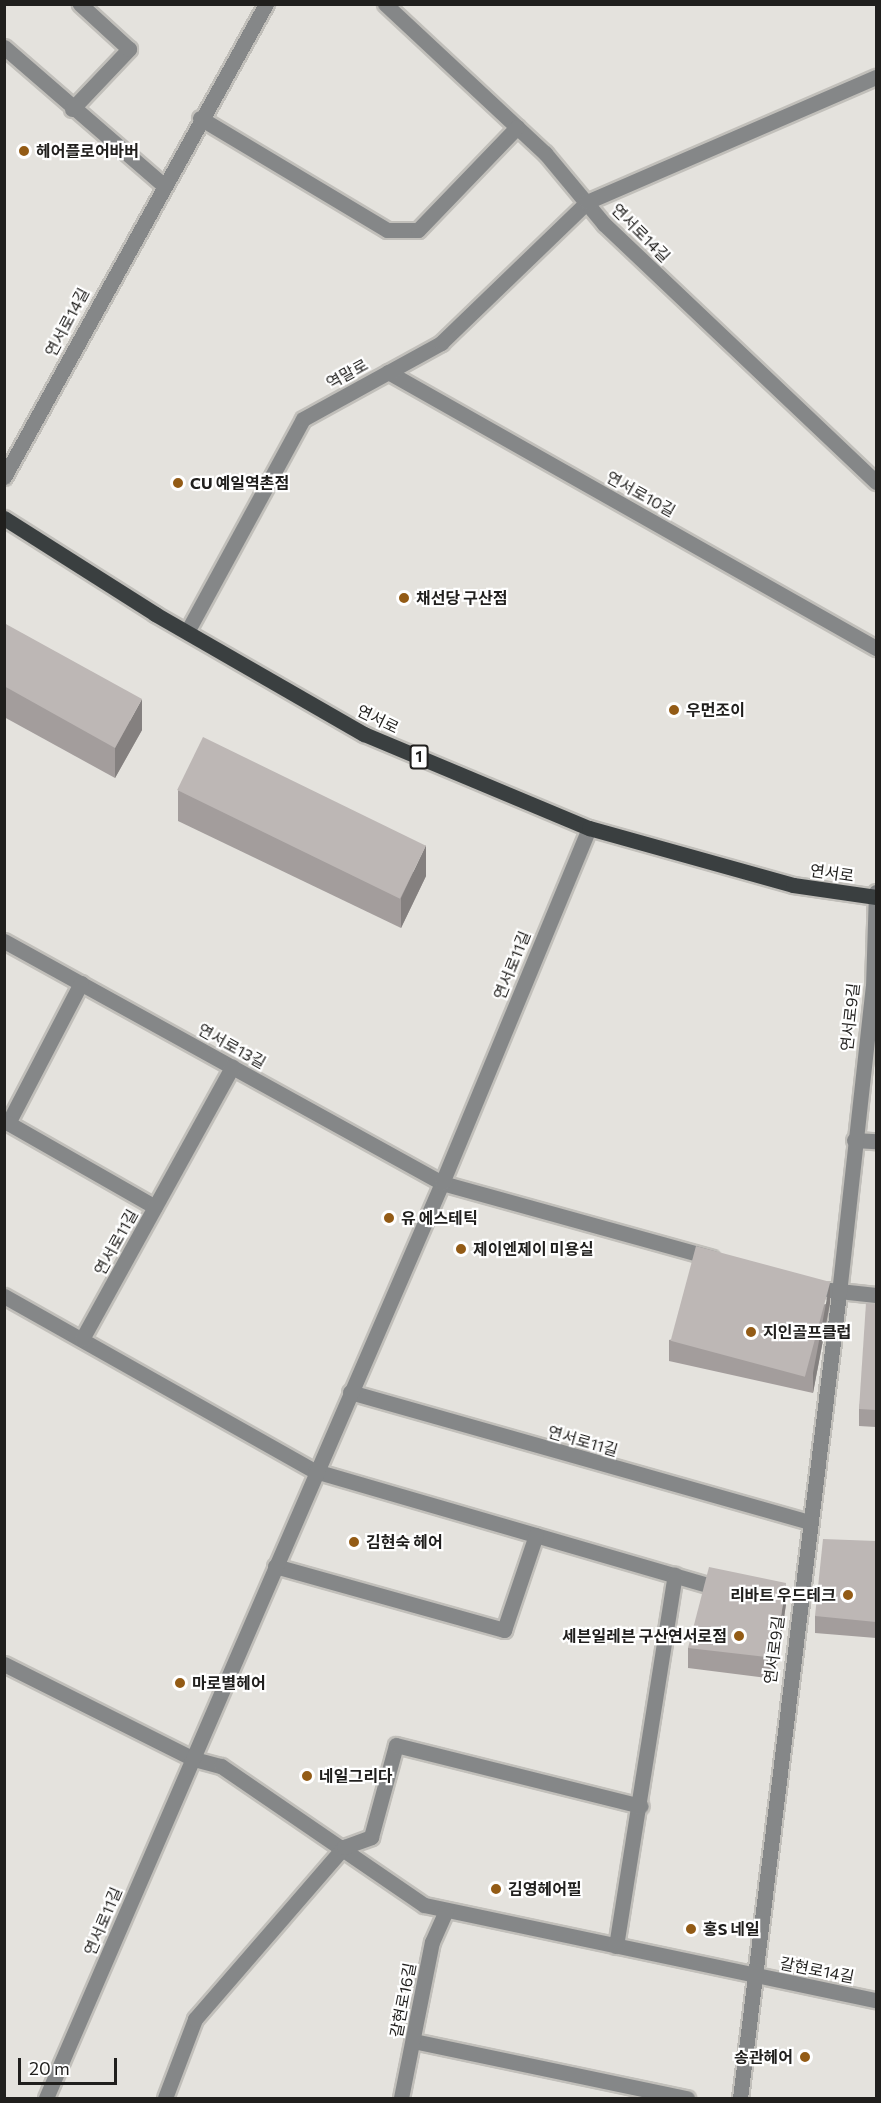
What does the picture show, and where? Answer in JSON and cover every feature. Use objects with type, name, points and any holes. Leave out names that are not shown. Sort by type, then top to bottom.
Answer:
[{"type":"main road","name":"연서로","points":[[4,518],[364,734],[589,828],[793,885],[876,896]]},
{"type":"street","points":[[72,109],[129,49],[80,4]]},
{"type":"street","name":"연서로14길","points":[[4,477],[162,184],[266,4]]},
{"type":"street","name":"연서로14길","points":[[385,4],[517,127],[587,202],[876,482]]},
{"type":"street","points":[[4,47],[72,109],[162,184]]},
{"type":"street","points":[[587,202],[876,77]]},
{"type":"street","points":[[200,118],[387,230],[418,230],[517,127]]},
{"type":"street","name":"역말로","points":[[188,630],[303,419],[441,343],[587,202]]},
{"type":"street","name":"연서로10길","points":[[388,372],[876,648]]},
{"type":"street","name":"연서로11길","points":[[46,2098],[194,1759],[315,1471],[442,1183],[589,828]]},
{"type":"street","name":"연서로9길","points":[[740,2098],[751,1975],[792,1603],[808,1522],[839,1293],[854,1140],[873,987],[876,896]]},
{"type":"street","name":"연서로13길","points":[[4,941],[442,1183]]},
{"type":"street","points":[[81,983],[8,1123],[155,1207]]},
{"type":"street","name":"연서로11길","points":[[82,1339],[232,1067]]},
{"type":"street","points":[[854,1140],[876,1141]]},
{"type":"street","points":[[442,1183],[726,1261]]},
{"type":"street","points":[[816,1286],[839,1293],[876,1295]]},
{"type":"street","points":[[4,1296],[315,1471],[739,1593]]},
{"type":"street","name":"연서로11길","points":[[350,1392],[808,1522]]},
{"type":"street","points":[[274,1566],[504,1630],[536,1535]]},
{"type":"street","points":[[616,1946],[675,1575]]},
{"type":"street","points":[[4,1664],[194,1759],[221,1766],[344,1847],[424,1905],[751,1975]]},
{"type":"street","points":[[165,2098],[195,2019],[344,1847],[371,1838],[396,1745],[639,1806]]},
{"type":"street","name":"갈현로16길","points":[[401,2098],[432,1942],[446,1910]]},
{"type":"street","name":"갈현로14길","points":[[751,1975],[876,2000]]},
{"type":"street","points":[[413,2041],[687,2098]]},
{"type":"building","points":[[4,623],[142,699],[115,748],[4,686]]},
{"type":"building","points":[[203,737],[426,846],[400,899],[177,790]]},
{"type":"building","name":"지인골프클럽","points":[[696,1246],[830,1282],[805,1377],[671,1341]]},
{"type":"building","points":[[866,1303],[876,1304],[876,1410],[859,1409]]},
{"type":"building","name":"리바트 우드테크","points":[[823,1539],[876,1541],[876,1622],[815,1616]]},
{"type":"building","name":"세븐일레븐 구산연서로점","points":[[709,1567],[786,1583],[775,1658],[688,1648]]},
{"type":"place","name":"헤어플로어바버","points":[[24,151]]},
{"type":"place","name":"CU 예일역촌점","points":[[178,483]]},
{"type":"place","name":"채선당 구산점","points":[[404,598]]},
{"type":"place","name":"우먼조이","points":[[674,710]]},
{"type":"place","name":"유 에스테틱","points":[[389,1218]]},
{"type":"place","name":"제이엔제이 미용실","points":[[461,1249]]},
{"type":"place","name":"지인골프클럽","points":[[751,1332]]},
{"type":"place","name":"김현숙 헤어","points":[[354,1542]]},
{"type":"place","name":"리바트 우드테크","points":[[848,1595]]},
{"type":"place","name":"세븐일레븐 구산연서로점","points":[[739,1636]]},
{"type":"place","name":"마로별헤어","points":[[180,1683]]},
{"type":"place","name":"네일그리다","points":[[307,1776]]},
{"type":"place","name":"김영헤어필","points":[[496,1889]]},
{"type":"place","name":"홍S 네일","points":[[691,1929]]},
{"type":"place","name":"송관헤어","points":[[805,2057]]}]
